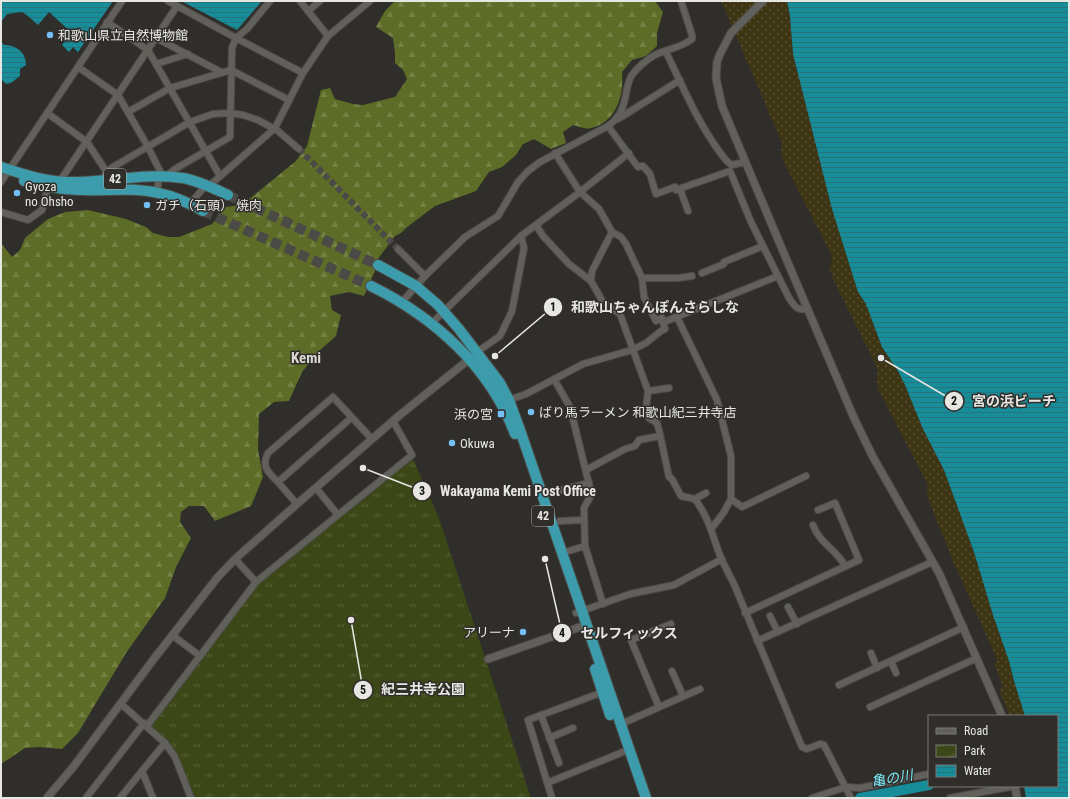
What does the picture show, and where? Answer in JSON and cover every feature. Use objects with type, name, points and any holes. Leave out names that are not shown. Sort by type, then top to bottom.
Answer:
[{"type":"highway","name":"42","points":[[4,174],[60,181],[82,182],[105,176],[164,177],[191,180],[208,185],[228,195]]},
{"type":"highway","name":"42","points":[[4,174],[48,187],[67,190],[130,190],[157,192],[190,204],[203,211]]},
{"type":"highway","name":"42","points":[[378,265],[416,286],[444,312],[473,356],[505,412],[515,433],[579,612]]},
{"type":"highway","name":"42","points":[[371,286],[402,302],[432,323],[473,356],[500,383],[509,400],[562,553],[603,692],[639,798]]},
{"type":"highway","name":"42","points":[[583,626],[621,724],[646,798]]},
{"type":"street","points":[[4,174],[47,114],[122,1]]},
{"type":"street","points":[[168,1],[303,73]]},
{"type":"street","points":[[157,192],[164,177],[230,137],[232,48],[236,38],[247,29],[270,1]]},
{"type":"street","points":[[300,1],[328,36]]},
{"type":"street","points":[[308,11],[320,1]]},
{"type":"street","points":[[190,204],[208,185],[277,129],[289,100],[303,73],[328,36],[370,1]]},
{"type":"street","points":[[617,120],[621,111],[629,80],[633,74],[654,55],[666,52],[690,41],[692,37],[681,1]]},
{"type":"street","points":[[763,1],[737,26],[727,38],[717,62],[716,78],[722,106],[862,435],[932,562],[964,627],[1002,715]]},
{"type":"street","points":[[60,181],[177,6]]},
{"type":"street","points":[[107,22],[148,50],[220,176]]},
{"type":"street","points":[[156,38],[221,72]]},
{"type":"street","points":[[666,52],[707,134],[731,168],[743,205],[778,276],[795,306],[800,310],[808,308]]},
{"type":"street","points":[[156,64],[188,54]]},
{"type":"street","points":[[78,67],[118,95],[164,177]]},
{"type":"street","points":[[128,112],[170,88],[231,70],[289,100]]},
{"type":"street","points":[[402,302],[425,276],[465,237],[498,216],[518,182],[528,171],[555,153],[608,126],[680,80]]},
{"type":"street","points":[[95,190],[105,176],[148,147],[190,122],[213,114],[230,113],[243,115],[258,120],[277,129],[299,149]]},
{"type":"street","points":[[47,114],[86,142],[104,168],[105,176]]},
{"type":"street","points":[[608,126],[638,167],[643,166],[650,174],[656,194],[675,187],[676,190],[680,189],[745,162]]},
{"type":"street","points":[[509,400],[526,394],[583,364],[632,350],[646,343],[660,331],[665,329],[662,318],[656,321],[648,306],[644,297],[642,278],[626,244],[621,237],[612,232],[599,209],[580,192],[555,153]]},
{"type":"street","points":[[432,323],[521,236],[629,153]]},
{"type":"street","points":[[1,212],[28,220],[42,210],[48,187]]},
{"type":"street","points":[[680,189],[688,211]]},
{"type":"street","points":[[536,225],[543,236],[569,264],[591,281],[603,302],[620,314],[648,391],[646,409],[648,418],[657,424],[669,477],[672,479],[681,496],[695,499],[706,493]]},
{"type":"street","points":[[591,281],[592,271],[612,232]]},
{"type":"street","points":[[47,798],[74,766],[172,635],[217,578],[235,559],[393,421],[500,336],[512,311],[524,248],[521,236]]},
{"type":"street","points":[[702,273],[763,246]]},
{"type":"street","points":[[398,249],[425,276]]},
{"type":"street","points":[[642,278],[678,278],[692,276]]},
{"type":"street","points":[[664,322],[778,276]]},
{"type":"street","points":[[677,317],[717,400],[731,456],[731,499],[724,512],[712,528]]},
{"type":"street","points":[[554,379],[570,407],[591,492],[584,508],[583,520],[585,546],[603,604]]},
{"type":"street","points":[[648,391],[669,388]]},
{"type":"street","points":[[297,504],[266,470],[265,460],[268,453],[333,397],[372,439]]},
{"type":"street","points":[[278,482],[351,418]]},
{"type":"street","points":[[86,798],[200,656],[256,582],[412,455],[393,421]]},
{"type":"street","points":[[586,470],[625,449],[635,446],[639,440],[660,436]]},
{"type":"street","points":[[731,499],[742,507],[806,476]]},
{"type":"street","points":[[542,495],[589,483]]},
{"type":"street","points":[[316,488],[338,515]]},
{"type":"street","points":[[695,499],[704,511],[712,528],[722,560],[802,747],[807,749],[820,744],[824,745],[851,798]]},
{"type":"street","points":[[745,613],[859,560],[835,503],[818,510]]},
{"type":"street","points":[[560,521],[583,520]]},
{"type":"street","points":[[813,525],[821,540],[838,556],[845,566]]},
{"type":"street","points":[[562,553],[585,546]]},
{"type":"street","points":[[235,559],[256,582]]},
{"type":"street","points":[[579,612],[630,594],[674,585],[722,560]]},
{"type":"street","points":[[757,641],[932,562]]},
{"type":"street","points":[[788,607],[797,624]]},
{"type":"street","points":[[770,616],[778,632]]},
{"type":"street","points":[[659,707],[631,640],[671,624]]},
{"type":"street","points":[[488,659],[583,626]]},
{"type":"street","points":[[839,685],[964,627]]},
{"type":"street","points":[[172,635],[200,656]]},
{"type":"street","points":[[871,654],[876,668]]},
{"type":"street","points":[[870,707],[977,658]]},
{"type":"street","points":[[891,661],[896,673]]},
{"type":"street","points":[[672,670],[683,696]]},
{"type":"street","points":[[621,724],[700,689]]},
{"type":"street","points":[[552,798],[528,720],[603,692]]},
{"type":"street","points":[[121,704],[165,743],[175,757],[191,798]]},
{"type":"street","points":[[541,715],[559,764]]},
{"type":"street","points":[[549,738],[573,728]]},
{"type":"street","points":[[121,798],[165,743]]},
{"type":"street","points":[[547,783],[624,752]]},
{"type":"street","points":[[142,771],[153,798]]},
{"type":"street","points":[[812,798],[847,789],[860,788],[928,774]]},
{"type":"street","points":[[950,798],[1010,787]]},
{"type":"street","points":[[1015,787],[1017,798]]},
{"type":"green space","points":[[395,1],[655,1],[663,12],[657,33],[657,46],[646,56],[632,60],[622,72],[622,90],[620,98],[613,114],[607,120],[600,125],[589,128],[573,125],[563,132],[566,143],[551,149],[534,139],[523,144],[516,155],[502,167],[489,172],[476,191],[435,206],[395,236],[377,260],[375,271],[364,296],[349,292],[330,296],[332,310],[341,315],[336,336],[320,350],[302,372],[289,401],[274,402],[259,414],[258,450],[263,477],[251,506],[215,521],[204,506],[189,506],[181,512],[180,522],[191,538],[176,567],[165,598],[126,653],[78,733],[62,749],[39,747],[25,748],[1,764],[1,243],[12,257],[20,250],[25,238],[48,219],[65,212],[88,210],[126,219],[146,227],[153,233],[168,237],[179,237],[212,224],[226,207],[242,205],[296,161],[307,146],[321,90],[330,88],[335,99],[363,105],[395,97],[407,79],[403,70],[395,63],[393,38],[376,27],[385,11]]},
{"type":"green space","points":[[413,459],[439,518],[531,798],[194,798],[166,741],[150,725],[262,580]]},
{"type":"sand","points":[[721,1],[787,1],[790,16],[793,54],[832,209],[858,292],[866,304],[882,347],[898,371],[923,429],[944,470],[974,552],[1025,715],[1009,714],[999,689],[1003,687],[994,663],[998,661],[956,568],[928,499],[927,483],[878,389],[878,369],[834,281],[830,270],[832,256],[784,163],[781,154],[782,143]]},
{"type":"water","points":[[1,1],[113,1],[78,52],[73,47],[69,52],[62,45],[72,33],[49,12],[38,25],[22,12],[7,14],[1,22]]},
{"type":"water","points":[[181,1],[262,1],[237,30]]},
{"type":"water","points":[[787,1],[1069,1],[1069,798],[1026,798],[1024,787],[1058,787],[1058,715],[1025,715],[974,552],[944,470],[923,429],[898,371],[882,347],[866,304],[858,292],[832,209],[793,54],[790,16]]},
{"type":"water","points":[[1,42],[4,45],[12,46],[20,50],[26,60],[26,65],[20,69],[20,76],[11,83],[6,84],[1,79]]},
{"type":"waterway","name":"亀の川","points":[[860,798],[928,785]]},
{"type":"tunnel","points":[[299,149],[398,249]]},
{"type":"tunnel","points":[[228,195],[378,265]]},
{"type":"tunnel","points":[[203,211],[371,286]]},
{"type":"place","name":"和歌山県立自然博物館","points":[[50,35]]},
{"type":"place","name":"Gyoza no Ohsho","points":[[17,193]]},
{"type":"place","name":"ガチ（石頭） 焼肉","points":[[147,205]]},
{"type":"place","name":"和歌山ちゃんぽんさらしな","points":[[495,356]]},
{"type":"place","name":"宮の浜ビーチ","points":[[881,358]]},
{"type":"place","name":"ばり馬ラーメン 和歌山紀三井寺店","points":[[531,412]]},
{"type":"place","name":"浜の宮","points":[[501,414]]},
{"type":"place","name":"Okuwa","points":[[452,443]]},
{"type":"place","name":"Wakayama Kemi Post Office","points":[[363,468]]},
{"type":"place","name":"セルフィックス","points":[[545,559]]},
{"type":"place","name":"紀三井寺公園","points":[[351,620]]},
{"type":"place","name":"アリーナ","points":[[523,632]]},
{"type":"district","name":"Kemi","points":[[306,358]]}]
